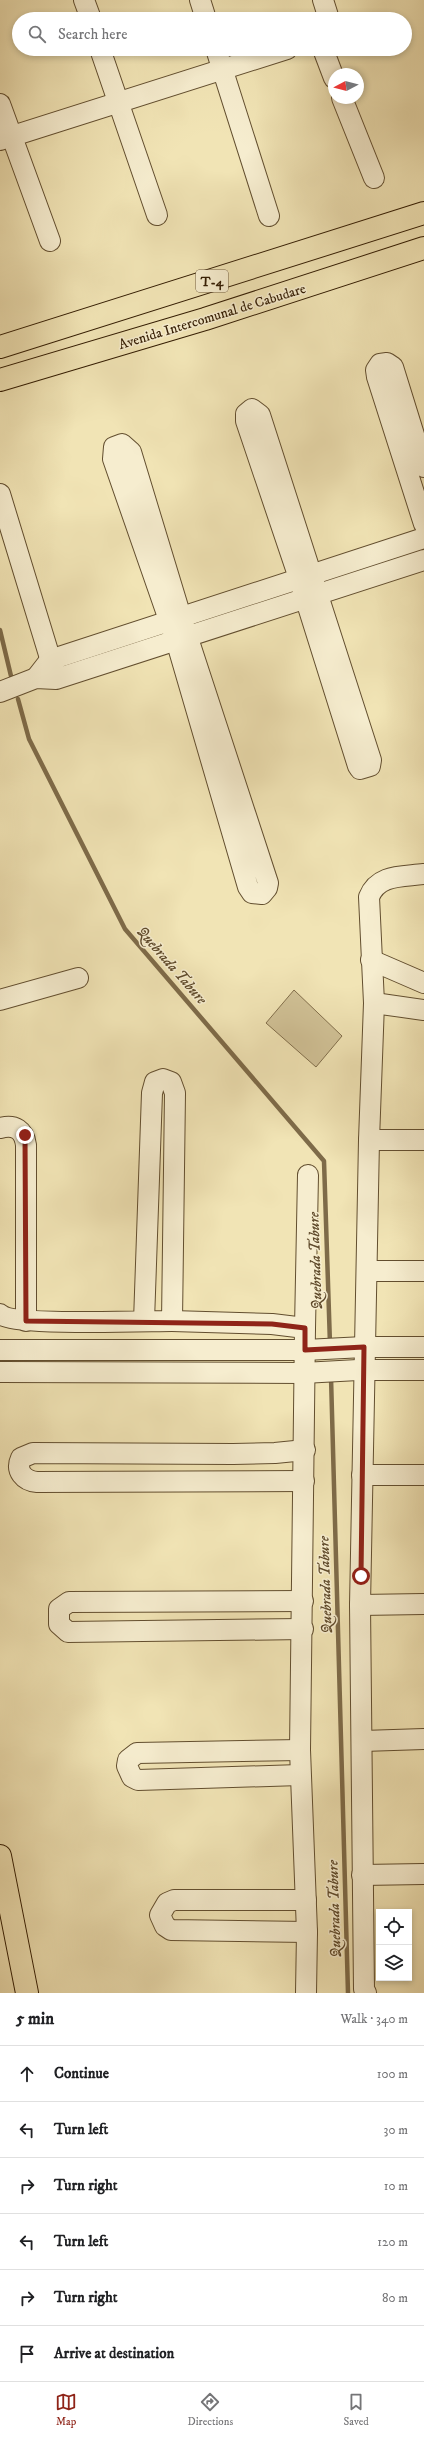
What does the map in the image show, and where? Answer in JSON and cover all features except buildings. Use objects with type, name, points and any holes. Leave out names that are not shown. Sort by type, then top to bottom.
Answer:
[{"type":"main road","name":"T-4","points":[[0,347],[424,213]]},
{"type":"main road","name":"Avenida Intercomunal de Cabudare","points":[[0,380],[205,319],[424,248]]},
{"type":"main road","points":[[0,1856],[27,1993]]},
{"type":"street","points":[[84,0],[88,12]]},
{"type":"street","points":[[200,0],[204,12]]},
{"type":"street","points":[[324,0],[327,12]]},
{"type":"street","points":[[102,56],[157,215]]},
{"type":"street","points":[[218,56],[269,216]]},
{"type":"street","points":[[5,138],[266,56]]},
{"type":"street","points":[[326,56],[330,68]]},
{"type":"street","points":[[0,104],[5,138],[50,241]]},
{"type":"street","points":[[344,104],[374,178]]},
{"type":"street","points":[[424,467],[401,424],[424,524]]},
{"type":"street","points":[[175,619],[131,452],[127,446],[118,445],[112,450],[112,459],[175,619],[268,883],[265,892],[262,894],[252,893],[248,887],[182,639]]},
{"type":"street","points":[[268,464],[311,597],[372,760],[370,766],[366,769],[360,769],[358,766],[311,597]]},
{"type":"street","points":[[0,494],[56,679]]},
{"type":"street","points":[[36,678],[50,660],[424,538]]},
{"type":"street","points":[[0,692],[36,678],[56,679],[424,560]]},
{"type":"street","points":[[366,1993],[364,1989],[362,1874],[363,1741],[360,1605],[362,1475],[361,1370],[367,1271],[369,1140],[374,1003],[369,897],[373,887],[380,881],[424,874]]},
{"type":"street","points":[[371,960],[424,983]]},
{"type":"street","points":[[0,1000],[78,978]]},
{"type":"street","points":[[374,1003],[424,1010]]},
{"type":"street","points":[[144,1321],[152,1093],[155,1082],[163,1079],[171,1082],[175,1093],[172,1321]]},
{"type":"street","points":[[0,1128],[13,1127],[20,1129],[25,1135],[26,1321]]},
{"type":"street","points":[[369,1140],[424,1140]]},
{"type":"street","points":[[306,1993],[307,1932],[300,1750],[303,1629],[305,1450],[304,1373],[308,1175]]},
{"type":"street","points":[[367,1271],[424,1271]]},
{"type":"street","points":[[0,1314],[26,1321],[172,1321],[272,1324],[305,1328]]},
{"type":"street","points":[[0,1350],[328,1350],[362,1347],[424,1347]]},
{"type":"street","points":[[0,1372],[304,1373],[361,1370],[424,1370]]},
{"type":"street","points":[[304,1480],[37,1482],[25,1479],[20,1474],[19,1462],[21,1458],[33,1453],[233,1454],[275,1453],[305,1450]]},
{"type":"street","points":[[362,1475],[424,1475]]},
{"type":"street","points":[[303,1601],[69,1602],[60,1609],[58,1618],[59,1624],[68,1632],[303,1629]]},
{"type":"street","points":[[360,1605],[424,1604]]},
{"type":"street","points":[[363,1741],[424,1739]]},
{"type":"street","points":[[300,1750],[137,1753],[128,1760],[127,1766],[132,1777],[138,1780],[300,1775]]},
{"type":"street","points":[[362,1874],[424,1874]]},
{"type":"street","points":[[306,1900],[174,1900],[167,1903],[160,1915],[165,1926],[171,1930],[307,1932]]},
{"type":"shaded area","points":[[294,990],[342,1036],[316,1067],[266,1023]]},
{"type":"waterway","name":"Quebrada Tabure","points":[[0,630],[11,676]]},
{"type":"waterway","name":"Quebrada Tabure","points":[[18,699],[29,739],[125,929],[324,1161],[330,1344]]},
{"type":"waterway","name":"Quebrada Tabure","points":[[331,1377],[348,1993]]},
{"type":"route","points":[[25,1135],[26,1321],[172,1321],[272,1324],[305,1328],[305,1350],[364,1347],[361,1576]]}]
